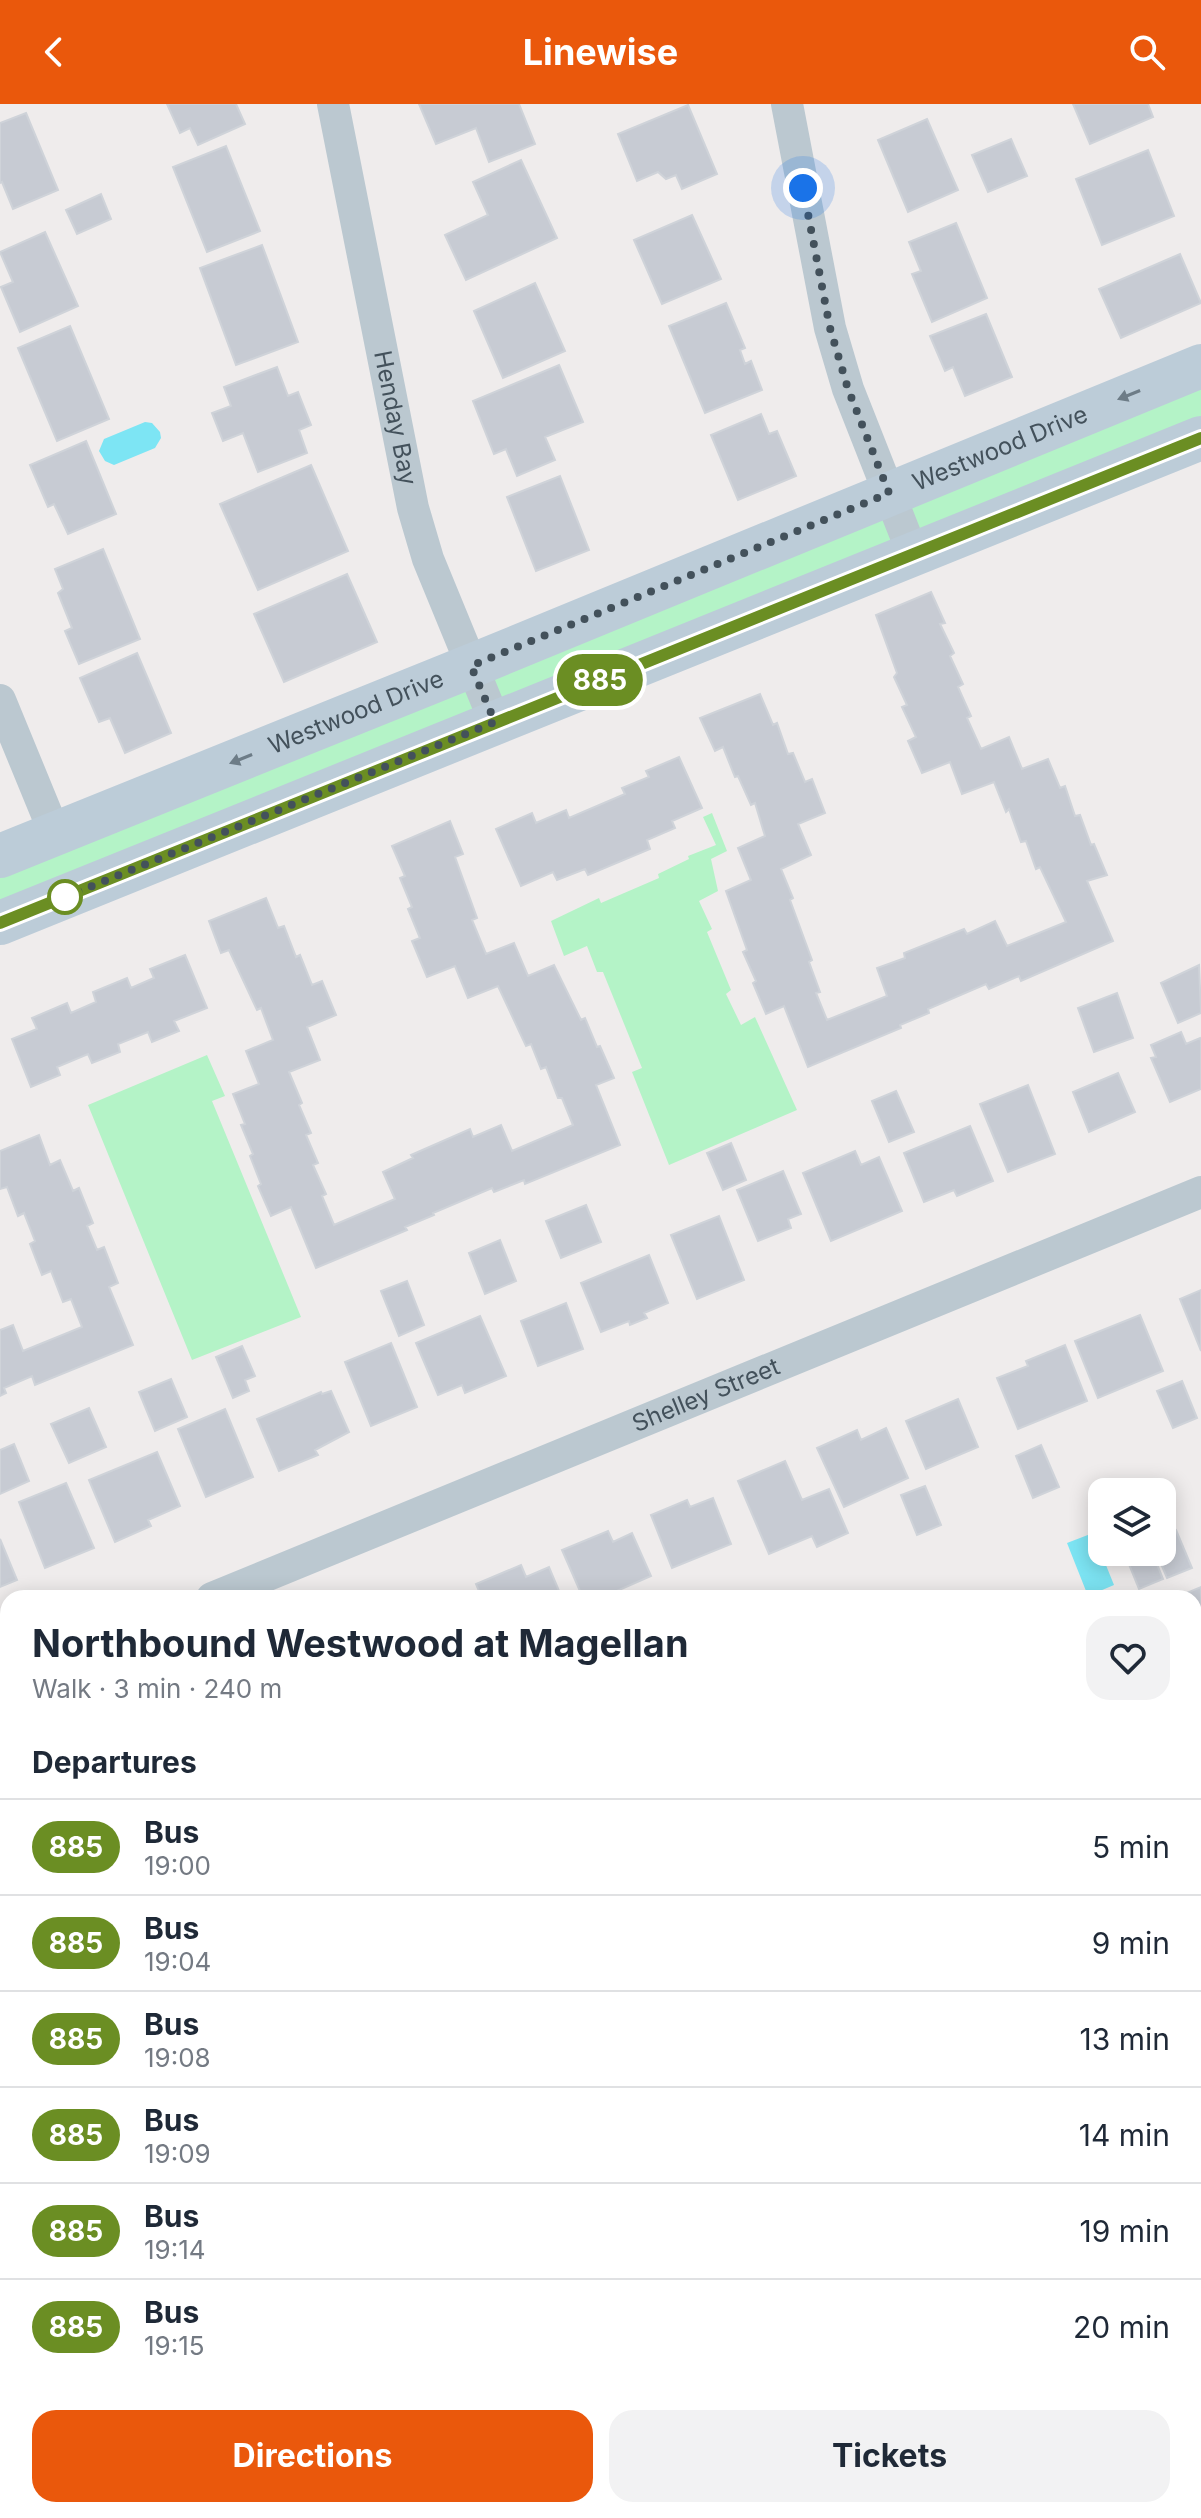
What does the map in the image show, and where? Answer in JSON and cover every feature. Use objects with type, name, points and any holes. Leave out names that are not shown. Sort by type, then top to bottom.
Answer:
[{"type":"street","name":"Henday Bay","points":[[333,104],[413,508],[428,559],[495,722]]},
{"type":"street","points":[[787,104],[830,328],[848,389],[913,554]]},
{"type":"street","name":"Westwood Drive","points":[[0,856],[1201,366]]},
{"type":"street","points":[[0,923],[1201,438]]},
{"type":"street","points":[[0,700],[55,834]]},
{"type":"street","name":"Shelley Street","points":[[231,1590],[1201,1192]]},
{"type":"green space","points":[[1201,366],[1201,438],[0,923],[0,856]]},
{"type":"green space","points":[[712,813],[727,851],[711,859],[718,891],[699,901],[712,929],[707,932],[731,990],[726,994],[741,1025],[755,1017],[797,1110],[669,1165],[632,1072],[642,1068],[603,972],[597,972],[587,946],[564,956],[551,921],[599,898],[601,903],[659,878],[658,874],[689,859],[688,856],[716,845],[703,817]]},
{"type":"green space","points":[[207,1055],[225,1096],[212,1101],[301,1317],[192,1360],[88,1105]]},
{"type":"water","points":[[145,422],[152,423],[160,432],[161,438],[155,448],[114,465],[105,461],[99,451],[104,439]]},
{"type":"water","points":[[1088,1535],[1088,1566],[1106,1566],[1114,1585],[1102,1590],[1086,1590],[1067,1543]]},
{"type":"building","points":[[167,104],[236,104],[245,124],[198,145],[190,128],[180,133]]},
{"type":"building","points":[[419,104],[519,104],[535,144],[489,162],[476,128],[436,144]]},
{"type":"building","points":[[1073,104],[1148,104],[1153,117],[1090,144]]},
{"type":"building","points":[[688,105],[717,174],[682,189],[676,175],[666,179],[658,172],[637,181],[618,134]]},
{"type":"building","points":[[26,113],[58,190],[13,209],[0,183],[0,123]]},
{"type":"building","points":[[927,119],[958,190],[908,212],[878,140]]},
{"type":"building","points":[[1011,139],[1027,176],[988,192],[972,155]]},
{"type":"building","points":[[226,146],[260,231],[207,252],[173,167]]},
{"type":"building","points":[[1148,150],[1174,216],[1102,245],[1076,179]]},
{"type":"building","points":[[521,160],[557,238],[466,280],[445,235],[488,215],[473,182]]},
{"type":"building","points":[[101,194],[111,219],[77,234],[66,210]]},
{"type":"building","points":[[692,215],[721,279],[662,304],[634,240]]},
{"type":"building","points":[[956,223],[987,298],[932,322],[912,274],[921,271],[909,242]]},
{"type":"building","points":[[45,232],[78,306],[20,332],[1,287],[13,282],[0,252]]},
{"type":"building","points":[[262,245],[298,342],[236,365],[200,268]]},
{"type":"building","points":[[1180,254],[1201,303],[1121,338],[1099,289]]},
{"type":"building","points":[[535,283],[565,351],[503,378],[474,311]]},
{"type":"building","points":[[726,303],[745,348],[740,350],[745,364],[751,361],[762,390],[705,413],[669,326]]},
{"type":"building","points":[[986,314],[1012,377],[965,396],[953,367],[945,371],[930,336]]},
{"type":"building","points":[[70,326],[109,419],[57,441],[18,348]]},
{"type":"building","points":[[559,365],[583,422],[545,437],[555,460],[517,476],[506,449],[494,454],[473,401]]},
{"type":"building","points":[[277,367],[288,396],[298,392],[311,425],[299,430],[307,453],[258,472],[243,433],[223,441],[212,413],[231,406],[224,387]]},
{"type":"building","points":[[761,414],[769,434],[777,431],[796,476],[738,500],[711,435]]},
{"type":"building","points":[[86,441],[116,514],[68,534],[54,504],[48,507],[30,465]]},
{"type":"building","points":[[311,465],[348,551],[258,590],[220,504]]},
{"type":"building","points":[[560,476],[589,550],[536,571],[507,497]]},
{"type":"building","points":[[103,549],[140,639],[79,664],[65,631],[72,628],[58,593],[63,589],[55,569]]},
{"type":"building","points":[[347,574],[377,642],[284,682],[254,614]]},
{"type":"building","points":[[931,592],[945,623],[940,624],[954,653],[950,656],[963,684],[958,687],[971,716],[967,718],[981,749],[1009,737],[1022,769],[1048,759],[1060,788],[1065,786],[1075,816],[1080,815],[1107,875],[1087,881],[1113,941],[1021,981],[1019,976],[989,989],[986,984],[928,1009],[929,1013],[900,1025],[901,1028],[808,1067],[784,1006],[766,1014],[743,952],[747,950],[726,891],[751,880],[738,848],[765,836],[755,803],[751,805],[738,776],[735,777],[723,747],[715,751],[700,718],[760,694],[773,725],[777,723],[788,754],[793,753],[805,782],[812,779],[825,813],[798,824],[811,855],[781,869],[812,960],[809,962],[820,992],[816,993],[827,1020],[887,996],[877,968],[905,958],[904,953],[964,929],[967,934],[995,921],[1007,946],[1066,922],[1040,867],[1036,869],[1026,841],[1021,842],[1009,809],[1006,812],[994,782],[962,794],[950,762],[922,773],[908,741],[916,737],[902,707],[907,705],[894,677],[897,673],[876,615]]},
{"type":"building","points":[[137,653],[171,733],[125,753],[110,718],[99,722],[80,678]]},
{"type":"building","points":[[679,757],[702,808],[672,821],[675,828],[647,840],[650,849],[588,875],[585,869],[557,880],[553,872],[521,886],[496,829],[532,813],[536,823],[566,810],[569,818],[625,794],[622,788],[649,777],[646,771]]},
{"type":"building","points":[[450,821],[463,854],[455,857],[477,918],[472,920],[486,954],[514,943],[528,976],[554,965],[581,1020],[585,1018],[597,1047],[600,1046],[614,1078],[596,1085],[620,1145],[525,1184],[524,1180],[494,1192],[492,1188],[433,1213],[405,1227],[407,1230],[316,1268],[291,1207],[271,1216],[258,1186],[261,1184],[250,1156],[253,1154],[241,1125],[245,1124],[233,1094],[259,1084],[246,1051],[273,1040],[261,1008],[257,1010],[229,950],[221,953],[209,921],[266,898],[278,928],[284,926],[296,957],[300,955],[312,985],[322,981],[336,1015],[307,1027],[320,1060],[289,1072],[311,1133],[306,1135],[318,1163],[313,1165],[326,1194],[322,1196],[334,1225],[395,1199],[383,1172],[413,1158],[411,1155],[470,1129],[473,1137],[501,1125],[512,1151],[573,1125],[546,1067],[541,1069],[531,1044],[526,1046],[498,986],[468,998],[455,966],[427,977],[412,941],[420,938],[400,878],[405,876],[392,846]]},
{"type":"building","points":[[185,955],[207,1008],[174,1021],[179,1031],[152,1042],[148,1032],[118,1044],[120,1052],[92,1063],[88,1054],[57,1067],[60,1075],[31,1087],[12,1039],[37,1029],[32,1018],[67,1003],[71,1013],[96,1002],[93,992],[127,978],[131,988],[154,978],[150,969]]},
{"type":"building","points":[[1199,965],[1201,1013],[1178,1023],[1161,983]]},
{"type":"building","points":[[1117,993],[1133,1038],[1094,1052],[1078,1008]]},
{"type":"building","points":[[1181,1032],[1186,1044],[1200,1038],[1201,1089],[1170,1102],[1151,1058],[1156,1057],[1151,1045]]},
{"type":"building","points":[[1118,1073],[1135,1112],[1089,1132],[1073,1092]]},
{"type":"building","points":[[1028,1085],[1055,1154],[1008,1172],[980,1104]]},
{"type":"building","points":[[896,1091],[914,1132],[889,1142],[872,1101]]},
{"type":"building","points":[[970,1126],[993,1181],[957,1196],[954,1190],[924,1202],[904,1153]]},
{"type":"building","points":[[39,1135],[50,1165],[60,1160],[73,1191],[79,1188],[93,1223],[87,1226],[97,1250],[104,1247],[118,1283],[109,1287],[133,1345],[35,1385],[32,1376],[4,1388],[6,1393],[0,1396],[0,1330],[13,1325],[23,1351],[82,1327],[71,1299],[63,1302],[51,1271],[42,1275],[30,1244],[35,1241],[24,1213],[18,1216],[7,1187],[0,1189],[0,1151]]},
{"type":"building","points":[[731,1143],[746,1180],[723,1190],[707,1153]]},
{"type":"building","points":[[855,1151],[861,1165],[879,1157],[902,1211],[831,1241],[803,1173]]},
{"type":"building","points":[[783,1171],[801,1214],[788,1219],[791,1228],[758,1241],[737,1190]]},
{"type":"building","points":[[586,1205],[601,1242],[561,1258],[546,1221]]},
{"type":"building","points":[[719,1216],[744,1280],[697,1299],[671,1235]]},
{"type":"building","points":[[500,1240],[516,1281],[485,1294],[469,1253]]},
{"type":"building","points":[[649,1255],[668,1303],[644,1313],[647,1318],[601,1332],[581,1283]]},
{"type":"building","points":[[407,1281],[424,1325],[399,1336],[381,1291]]},
{"type":"building","points":[[1201,1290],[1201,1351],[1180,1299]]},
{"type":"building","points":[[566,1303],[583,1349],[538,1366],[521,1321]]},
{"type":"building","points":[[1140,1315],[1163,1371],[1098,1398],[1075,1341]]},
{"type":"building","points":[[480,1316],[506,1376],[465,1393],[462,1385],[438,1395],[416,1343]]},
{"type":"building","points":[[391,1343],[417,1407],[371,1426],[345,1362]]},
{"type":"building","points":[[1065,1345],[1087,1401],[1018,1429],[997,1378],[1028,1366],[1026,1361]]},
{"type":"building","points":[[242,1346],[255,1376],[245,1380],[249,1391],[233,1398],[216,1357]]},
{"type":"building","points":[[171,1379],[187,1417],[155,1431],[139,1392]]},
{"type":"building","points":[[1182,1381],[1197,1418],[1173,1428],[1157,1391]]},
{"type":"building","points":[[331,1391],[349,1432],[315,1450],[318,1455],[279,1471],[257,1419],[321,1392]]},
{"type":"building","points":[[958,1399],[978,1447],[926,1469],[906,1421]]},
{"type":"building","points":[[89,1408],[106,1447],[69,1463],[51,1424]]},
{"type":"building","points":[[225,1409],[253,1477],[206,1497],[178,1429]]},
{"type":"building","points":[[886,1428],[908,1478],[844,1507],[817,1448],[857,1430],[861,1440]]},
{"type":"building","points":[[14,1444],[29,1481],[0,1494],[0,1450]]},
{"type":"building","points":[[1041,1445],[1059,1487],[1033,1498],[1016,1456]]},
{"type":"building","points":[[157,1452],[180,1506],[148,1520],[151,1526],[115,1542],[89,1480]]},
{"type":"building","points":[[785,1461],[802,1500],[829,1489],[848,1533],[817,1547],[812,1536],[769,1554],[738,1481]]},
{"type":"building","points":[[66,1483],[94,1548],[45,1568],[19,1502]]},
{"type":"building","points":[[925,1486],[941,1525],[917,1535],[901,1495]]},
{"type":"building","points":[[713,1498],[731,1544],[672,1568],[651,1515],[687,1500],[690,1507]]},
{"type":"building","points":[[1176,1530],[1192,1568],[1167,1578],[1162,1566],[1176,1566]]},
{"type":"building","points":[[608,1531],[613,1542],[632,1533],[651,1576],[619,1590],[580,1590],[562,1550]]},
{"type":"building","points":[[0,1539],[17,1580],[0,1587]]},
{"type":"building","points":[[521,1565],[526,1577],[549,1567],[559,1590],[479,1590],[476,1584]]},
{"type":"building","points":[[1130,1566],[1158,1566],[1163,1579],[1139,1589]]},
{"type":"bus line","name":"885","points":[[0,923],[1201,438]]},
{"type":"route","points":[[65,897],[495,722],[471,666],[889,493],[848,389],[830,328],[803,188]]}]
